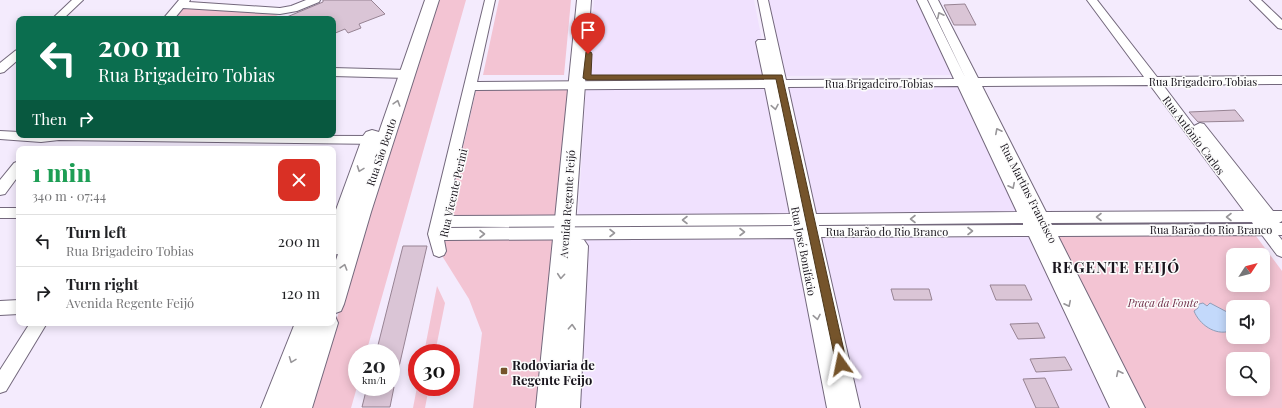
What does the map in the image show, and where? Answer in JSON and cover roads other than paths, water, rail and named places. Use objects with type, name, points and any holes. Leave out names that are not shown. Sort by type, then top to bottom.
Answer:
[{"type":"street","points":[[60,16],[78,0]]},
{"type":"street","points":[[171,16],[183,2],[280,11],[293,9],[315,0]]},
{"type":"street","name":"Rua São Bento","points":[[336,239],[346,211],[378,140],[400,73],[420,0]]},
{"type":"street","name":"Rua São Bento","points":[[400,73],[432,0]]},
{"type":"street","name":"Rua Vicente Perini","points":[[441,228],[474,82],[490,0]]},
{"type":"street","name":"Rua Vicente Perini","points":[[474,82],[497,0]]},
{"type":"street","name":"Rua José Bonifácio","points":[[754,0],[775,80],[805,225],[836,408]]},
{"type":"street","name":"Rua José Bonifácio","points":[[763,0],[775,80]]},
{"type":"street","name":"Rua Martins Francisco","points":[[922,0],[946,38],[1037,224],[1119,408]]},
{"type":"street","name":"Rua Martins Francisco","points":[[933,0],[946,38]]},
{"type":"street","name":"Rua Antônio Carlos","points":[[1092,0],[1274,224],[1282,251]]},
{"type":"street","name":"Rua Antônio Carlos","points":[[1102,0],[1156,78]]},
{"type":"street","points":[[1255,0],[1282,26]]},
{"type":"street","points":[[1265,0],[1282,16]]},
{"type":"street","name":"Avenida Regente Feijó","points":[[567,408],[562,359],[587,7]]},
{"type":"street","points":[[0,70],[16,55]]},
{"type":"street","points":[[336,72],[400,73]]},
{"type":"street","name":"Rua Brigadeiro Tobias","points":[[1156,78],[1282,73]]},
{"type":"street","name":"Rua Brigadeiro Tobias","points":[[474,82],[1156,78],[1282,80]]},
{"type":"street","points":[[0,135],[16,136]]},
{"type":"street","points":[[34,146],[41,138]]},
{"type":"street","points":[[251,138],[378,140]]},
{"type":"street","points":[[0,190],[16,170]]},
{"type":"street","name":"Rua São Bento","points":[[336,283],[346,211]]},
{"type":"street","points":[[0,213],[16,213]]},
{"type":"street","name":"Rua Martins Francisco","points":[[1037,224],[1136,408]]},
{"type":"street","name":"Rua Barão do Rio Branco","points":[[441,228],[805,225],[1274,224]]},
{"type":"street","name":"Rua José Bonifácio","points":[[805,225],[851,408]]},
{"type":"street","points":[[0,308],[16,308]]},
{"type":"street","points":[[0,385],[37,326]]},
{"type":"street","points":[[274,408],[305,326]]},
{"type":"street","points":[[298,408],[326,326]]},
{"type":"street","name":"Avenida Regente Feijó","points":[[549,408],[562,359]]},
{"type":"water","points":[[1203,303],[1207,306],[1210,303],[1226,311],[1226,332],[1219,332],[1208,328],[1196,316],[1194,311],[1198,308],[1199,304]]},
{"type":"place","name":"Rodoviaria de Regente Feijo","points":[[504,371]]},
{"type":"district","name":"REGENTE FEIJÓ","points":[[1116,267]]},
{"type":"park label","name":"Praça da Fonte","points":[[1163,302]]}]
